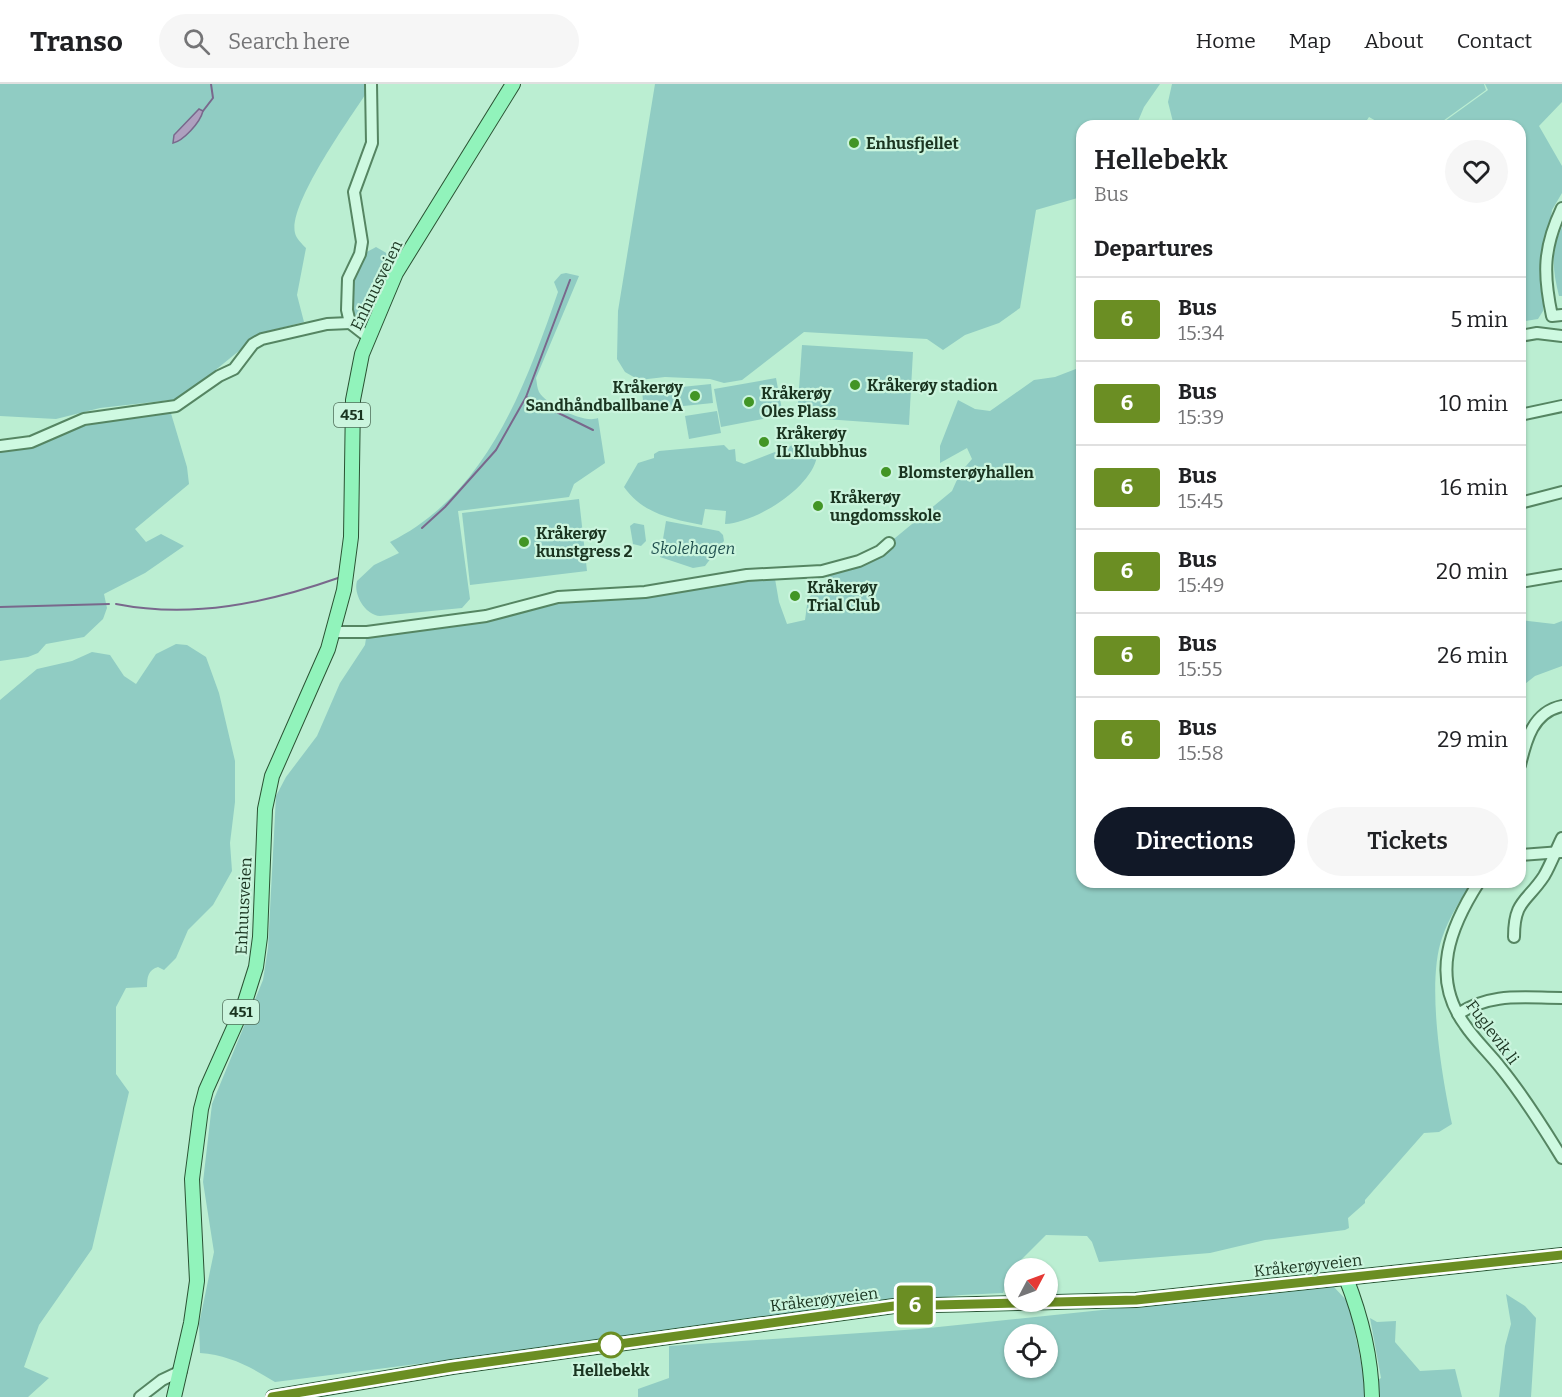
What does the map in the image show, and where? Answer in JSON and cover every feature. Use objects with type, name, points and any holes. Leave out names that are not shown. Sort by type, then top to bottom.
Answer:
[{"type":"main road","name":"Enhuusveien","points":[[174,1397],[197,1281],[192,1179],[201,1109],[206,1089],[244,1005],[256,967],[260,937],[265,809],[272,776],[334,632],[348,570],[353,400],[368,337],[396,273],[513,84]]},
{"type":"main road","name":"Kråkerøyveien","points":[[273,1397],[313,1388],[485,1362],[894,1306],[1136,1300],[1562,1255]]},
{"type":"main road","points":[[1358,1308],[1360,1277]]},
{"type":"main road","points":[[1346,1278],[1358,1308],[1370,1363],[1372,1397]]},
{"type":"street","points":[[368,337],[350,323],[347,310],[348,279],[360,254],[362,242],[354,192],[372,143],[370,84]]},
{"type":"street","points":[[1557,316],[1545,282],[1545,257],[1562,208]]},
{"type":"street","points":[[0,446],[31,442],[84,419],[176,406],[234,369],[253,344],[262,339],[327,324],[350,323]]},
{"type":"street","points":[[1526,335],[1537,333],[1562,336]]},
{"type":"street","points":[[1526,414],[1562,406]]},
{"type":"street","points":[[1526,498],[1562,492]]},
{"type":"street","points":[[334,632],[367,632],[486,616],[558,597],[645,592],[747,575],[822,571],[859,561],[880,551],[889,543]]},
{"type":"street","points":[[1526,581],[1562,576]]},
{"type":"street","points":[[1526,743],[1537,720],[1562,706]]},
{"type":"street","points":[[1514,937],[1514,921],[1521,902],[1545,874],[1558,852],[1562,838]]},
{"type":"street","points":[[1526,855],[1558,852]]},
{"type":"street","name":"Fuglevik li","points":[[1475,888],[1465,904],[1446,951],[1446,984],[1458,1014],[1520,1093],[1562,1158]]},
{"type":"street","points":[[1458,1014],[1470,1006],[1496,997],[1562,998]]},
{"type":"street","points":[[140,1397],[162,1380],[180,1371]]},
{"type":"green space","points":[[0,84],[365,84],[365,95],[321,163],[295,220],[295,233],[306,248],[297,295],[304,322],[261,333],[180,399],[100,408],[56,419],[0,416]]},
{"type":"green space","points":[[655,84],[1160,84],[1144,107],[1139,120],[1076,120],[1076,198],[1036,210],[1020,308],[999,323],[965,335],[943,350],[927,339],[804,332],[742,380],[724,383],[710,379],[665,377],[639,380],[625,372],[617,359],[618,311]]},
{"type":"green space","points":[[1172,84],[1484,84],[1486,90],[1444,120],[1374,120],[1369,117],[1367,120],[1172,120],[1168,102]]},
{"type":"green space","points":[[1485,84],[1562,84],[1562,102],[1539,126],[1562,166],[1562,193],[1552,210],[1545,257],[1543,311],[1538,319],[1526,321],[1526,120],[1446,120],[1488,90]]},
{"type":"green space","points":[[1562,227],[1562,296],[1559,296],[1555,278],[1554,253]]},
{"type":"green space","points":[[376,247],[395,258],[368,326],[363,327],[355,323],[351,281],[360,258]]},
{"type":"green space","points":[[561,274],[579,276],[536,378],[537,387],[543,397],[557,408],[575,416],[598,418],[605,463],[574,484],[569,497],[458,511],[470,599],[462,608],[375,615],[361,603],[357,592],[357,581],[374,565],[399,553],[390,542],[424,521],[453,496],[477,467],[498,435],[516,400],[558,292],[554,282]]},
{"type":"green space","name":"Kråkerøy stadion","points":[[802,345],[913,352],[909,425],[797,417]]},
{"type":"green space","points":[[1076,369],[1076,888],[1469,888],[1455,909],[1442,938],[1437,957],[1435,980],[1440,1057],[1452,1124],[1439,1132],[1424,1133],[1365,1200],[1365,1203],[1348,1218],[1349,1228],[1345,1230],[1265,1240],[1210,1253],[1099,1262],[1092,1242],[1087,1236],[1046,1235],[1023,1258],[1004,1258],[1003,1293],[961,1295],[275,1382],[257,1371],[221,1356],[200,1353],[199,1324],[214,1252],[203,1182],[212,1104],[263,980],[268,948],[276,796],[286,777],[317,736],[340,683],[365,645],[367,632],[513,608],[774,573],[779,602],[787,624],[805,620],[808,598],[824,584],[832,569],[889,543],[952,491],[960,473],[972,459],[967,448],[940,463],[940,446],[958,400],[975,409],[990,411],[1034,380],[1055,377]]},
{"type":"green space","name":"Kråkerøy Oles Plass","points":[[776,378],[783,415],[721,427],[714,389]]},
{"type":"green space","points":[[711,384],[713,403],[644,410],[642,391]]},
{"type":"green space","points":[[170,410],[187,467],[189,484],[135,529],[146,542],[161,534],[184,546],[145,573],[104,594],[107,608],[103,619],[84,637],[46,644],[38,653],[28,657],[0,661],[0,448],[62,430]]},
{"type":"green space","points":[[717,411],[721,433],[689,439],[685,416]]},
{"type":"green space","points":[[798,443],[817,456],[805,480],[780,502],[737,522],[725,524],[726,511],[705,509],[702,525],[659,514],[640,503],[624,487],[638,463],[654,458],[654,454],[659,451],[724,445],[729,450],[735,449],[736,461],[744,464]]},
{"type":"green space","name":"Kråkerøy kunstgress 2","points":[[579,499],[587,571],[470,585],[462,513]]},
{"type":"green space","name":"Skolehagen","points":[[666,521],[719,531],[724,541],[705,566],[693,568],[660,557]]},
{"type":"green space","points":[[634,523],[644,525],[646,541],[641,546],[633,544],[630,526]]},
{"type":"green space","points":[[1526,621],[1554,624],[1562,621],[1562,666],[1535,676],[1526,683]]},
{"type":"green space","points":[[176,644],[187,645],[206,657],[219,693],[235,761],[235,802],[230,843],[232,871],[213,905],[188,930],[176,958],[164,970],[158,967],[150,972],[147,987],[126,988],[116,1007],[116,1074],[129,1092],[92,1249],[39,1325],[24,1367],[49,1378],[28,1397],[0,1397],[0,700],[37,669],[72,661],[92,652],[110,655],[124,676],[136,684],[156,654]]},
{"type":"green space","points":[[1333,1286],[1349,1303],[1368,1397],[638,1397],[638,1389],[669,1378],[669,1346],[919,1329]]},
{"type":"green space","points":[[1506,1294],[1525,1306],[1536,1318],[1531,1397],[1499,1397],[1505,1346],[1511,1324]]},
{"type":"green space","points":[[1370,1318],[1377,1322],[1396,1321],[1395,1342],[1420,1371],[1455,1369],[1462,1397],[1378,1397],[1378,1380],[1381,1378]]},
{"type":"shaded area","points":[[199,109],[203,111],[195,126],[173,143],[174,135]]},
{"type":"waterway","points":[[203,111],[213,98],[211,84]]},
{"type":"waterway","points":[[422,528],[445,507],[496,450],[526,397],[570,280]]},
{"type":"waterway","points":[[526,397],[593,430]]},
{"type":"waterway","points":[[116,604],[173,610],[229,606],[284,595],[338,578]]},
{"type":"waterway","points":[[0,607],[109,604]]},
{"type":"bus line","name":"6","points":[[272,1397],[302,1390],[452,1367],[894,1306],[1136,1300],[1562,1255]]},
{"type":"place","name":"Enhusfjellet","points":[[854,143]]},
{"type":"place","name":"Kråkerøy stadion","points":[[855,385]]},
{"type":"place","name":"Kråkerøy Sandhåndballbane A","points":[[695,396]]},
{"type":"place","name":"Kråkerøy Oles Plass","points":[[749,402]]},
{"type":"place","name":"Kråkerøy IL Klubbhus","points":[[764,442]]},
{"type":"place","name":"Blomsterøyhallen","points":[[886,472]]},
{"type":"place","name":"Kråkerøy ungdomsskole","points":[[818,506]]},
{"type":"place","name":"Kråkerøy kunstgress 2","points":[[524,542]]},
{"type":"place","name":"Kråkerøy Trial Club","points":[[795,596]]},
{"type":"place","name":"Hellebekk","points":[[611,1345]]}]
